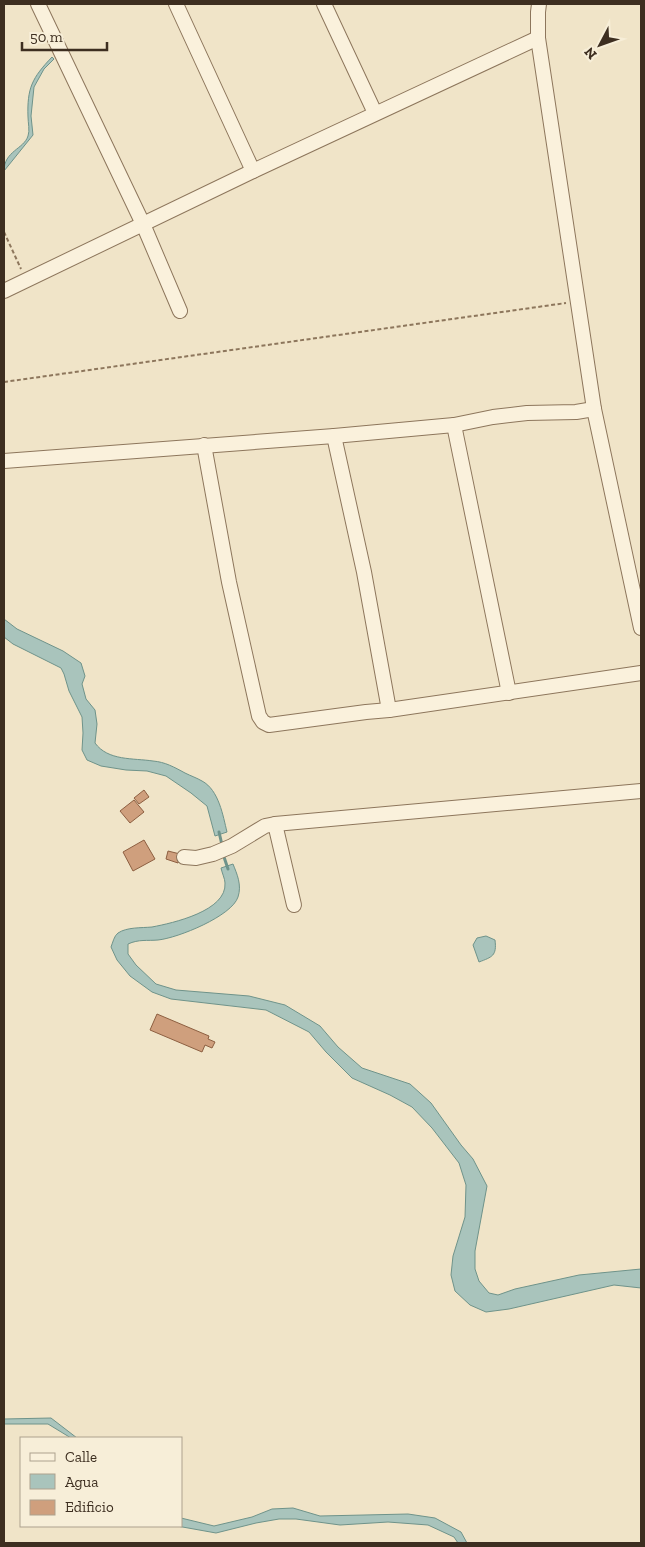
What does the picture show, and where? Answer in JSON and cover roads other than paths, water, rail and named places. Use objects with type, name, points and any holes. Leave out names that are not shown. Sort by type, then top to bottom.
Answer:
[{"type":"street","points":[[38,4],[143,224],[180,312]]},
{"type":"street","points":[[176,4],[253,171]]},
{"type":"street","points":[[324,4],[376,114]]},
{"type":"street","points":[[539,4],[538,38],[594,409],[641,628]]},
{"type":"street","points":[[4,291],[253,171],[538,38]]},
{"type":"street","points":[[4,461],[334,436],[454,424],[527,413],[576,412],[594,409]]},
{"type":"street","points":[[454,424],[509,693]]},
{"type":"street","points":[[334,436],[364,572],[389,710]]},
{"type":"street","points":[[204,445],[229,582],[260,720],[269,726],[641,673]]},
{"type":"street","points":[[184,857],[196,858],[213,854],[232,846],[265,826],[275,824],[641,791]]},
{"type":"street","points":[[275,824],[294,905]]},
{"type":"water","points":[[52,57],[54,59],[44,69],[34,87],[31,116],[33,135],[4,171],[7,159],[23,144],[28,136],[28,107],[32,84]]},
{"type":"water","points":[[4,619],[17,629],[63,651],[81,663],[85,676],[82,684],[86,699],[95,710],[97,724],[95,743],[100,749],[121,758],[165,764],[202,781],[208,785],[216,797],[222,811],[227,832],[215,836],[207,806],[166,776],[147,771],[101,766],[87,760],[82,750],[82,717],[69,691],[61,668],[13,644],[4,637]]},
{"type":"water","points":[[233,864],[239,888],[238,897],[234,904],[215,918],[191,931],[158,940],[139,941],[128,944],[128,954],[136,965],[156,984],[176,990],[249,996],[285,1005],[320,1026],[338,1047],[362,1068],[410,1084],[431,1103],[473,1159],[487,1186],[475,1251],[475,1269],[479,1281],[489,1293],[498,1295],[515,1289],[579,1275],[641,1269],[641,1288],[614,1285],[509,1309],[486,1312],[470,1305],[455,1291],[451,1275],[453,1256],[465,1217],[466,1185],[459,1163],[432,1128],[412,1107],[352,1078],[309,1032],[266,1010],[171,999],[152,992],[130,976],[117,960],[111,947],[117,934],[130,929],[152,927],[185,919],[208,908],[223,893],[225,881],[221,868]]},
{"type":"water","points":[[486,936],[495,940],[494,953],[479,962],[473,945],[477,938]]},
{"type":"water","points":[[51,1418],[76,1437],[69,1437],[48,1424],[4,1424],[4,1419]]},
{"type":"water","points":[[293,1508],[320,1516],[408,1514],[435,1518],[461,1532],[467,1543],[458,1543],[454,1537],[428,1525],[388,1522],[340,1525],[296,1519],[279,1519],[216,1533],[182,1527],[182,1518],[214,1526],[252,1517],[272,1509]]},
{"type":"waterway","points":[[219,832],[222,845]]},
{"type":"waterway","points":[[223,854],[228,869]]}]
